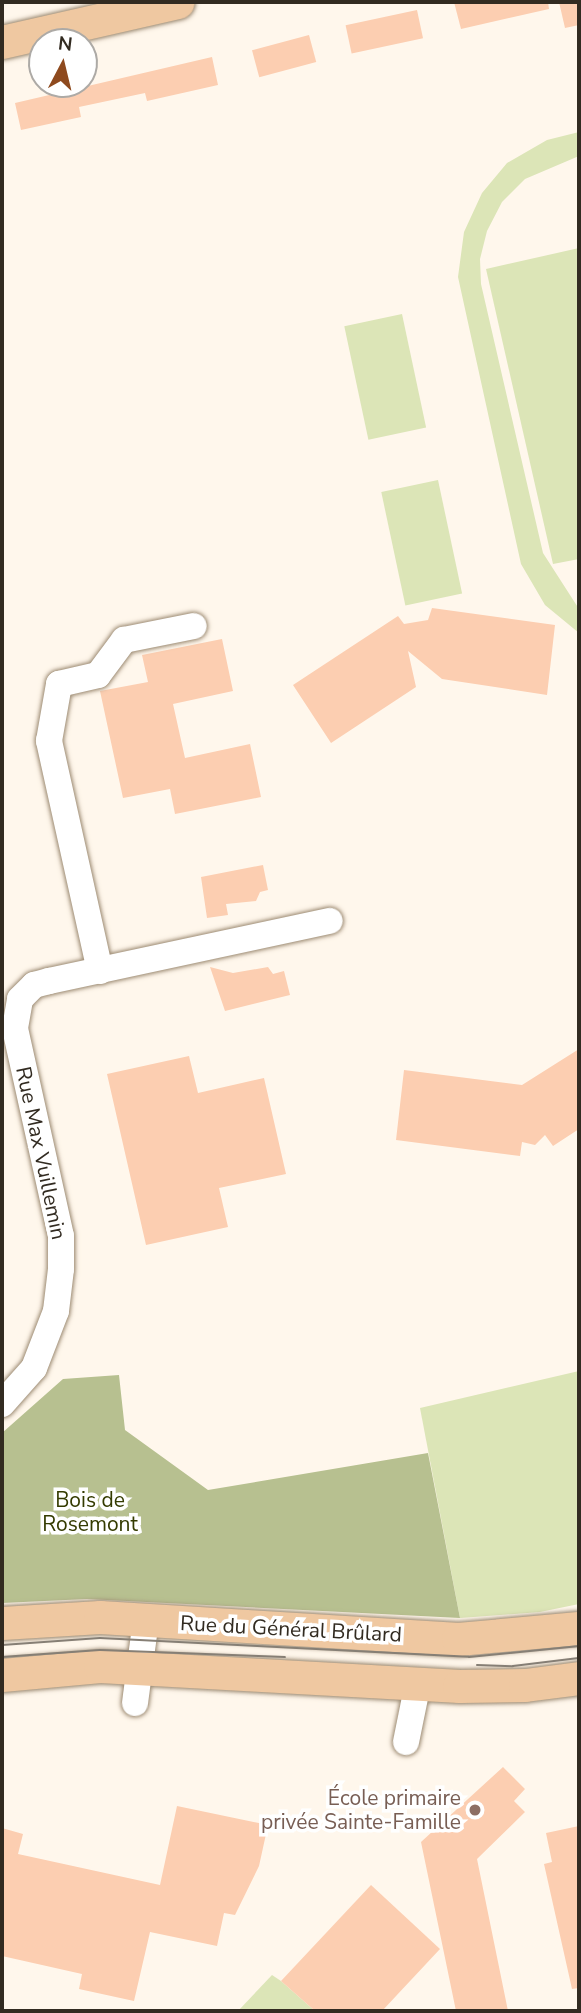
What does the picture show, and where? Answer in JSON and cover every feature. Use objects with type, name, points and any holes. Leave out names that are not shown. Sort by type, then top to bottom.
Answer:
[{"type":"main road","points":[[2,41],[96,10],[178,2]]},
{"type":"main road","name":"Rue du Général Brûlard","points":[[2,1623],[54,1617],[146,1620],[458,1639],[579,1628]]},
{"type":"main road","points":[[2,1675],[72,1667],[143,1668],[418,1683],[525,1685],[579,1678]]},
{"type":"street","points":[[100,971],[49,741],[59,684],[98,675],[124,640],[194,626]]},
{"type":"street","name":"Rue Max Vuillemin","points":[[2,1404],[38,1358],[56,1311],[61,1269],[61,1236],[15,1012],[20,999],[34,985],[330,921]]},
{"type":"street","points":[[135,1703],[143,1668],[146,1620]]},
{"type":"street","points":[[406,1742],[418,1683]]},
{"type":"green space","points":[[579,132],[579,156],[525,179],[502,202],[487,231],[480,259],[481,284],[543,553],[579,609],[579,633],[545,605],[521,564],[458,277],[464,232],[482,193],[507,163],[547,140]]},
{"type":"green space","points":[[579,248],[579,559],[553,564],[486,269]]},
{"type":"green space","points":[[402,314],[426,427],[368,440],[344,326]]},
{"type":"green space","points":[[438,480],[462,593],[405,606],[381,492]]},
{"type":"green space","points":[[579,1371],[579,1604],[540,1612],[460,1618],[420,1408]]},
{"type":"green space","name":"Bois de Rosemont","points":[[119,1375],[125,1430],[208,1490],[428,1453],[460,1618],[87,1599],[2,1603],[2,1433],[63,1379]]},
{"type":"green space","points":[[272,1975],[281,1981],[315,2011],[238,2011]]},
{"type":"building","points":[[454,2],[548,2],[549,9],[461,29]]},
{"type":"building","points":[[559,2],[579,2],[579,25],[565,28]]},
{"type":"building","points":[[417,10],[423,38],[352,54],[346,25]]},
{"type":"building","points":[[309,35],[316,62],[259,77],[252,50]]},
{"type":"building","points":[[212,57],[218,85],[147,101],[145,93],[79,107],[81,117],[21,130],[15,103],[36,98],[98,98],[98,84]]},
{"type":"building","points":[[432,608],[555,625],[547,695],[442,679],[408,651],[416,687],[331,743],[293,685],[398,616],[404,624],[428,620]]},
{"type":"building","points":[[222,639],[233,691],[173,704],[185,758],[250,744],[261,797],[175,814],[170,789],[123,798],[100,691],[148,682],[142,655]]},
{"type":"building","points":[[263,865],[268,890],[260,892],[256,901],[226,904],[228,915],[207,918],[201,877]]},
{"type":"building","points":[[210,967],[233,973],[268,967],[273,974],[284,971],[290,995],[225,1011]]},
{"type":"building","points":[[579,1049],[579,1129],[553,1146],[545,1135],[535,1145],[522,1142],[520,1156],[396,1140],[404,1070],[522,1085]]},
{"type":"building","points":[[189,1056],[198,1093],[264,1078],[286,1174],[219,1188],[228,1227],[146,1245],[107,1074]]},
{"type":"building","points":[[503,1767],[525,1789],[514,1801],[525,1812],[477,1859],[508,2011],[456,2011],[421,1842]]},
{"type":"building","points":[[177,1806],[268,1825],[259,1866],[235,1915],[224,1913],[217,1946],[150,1932],[134,2001],[79,1989],[82,1974],[2,1956],[2,1828],[23,1834],[18,1854],[160,1885]]},
{"type":"building","points":[[579,1826],[579,1988],[572,1989],[544,1864],[552,1862],[546,1833]]},
{"type":"building","points":[[371,1885],[440,1949],[382,2011],[315,2011],[281,1981]]},
{"type":"tram line","points":[[2,1645],[100,1638],[469,1657],[579,1646]]},
{"type":"tram line","points":[[2,1657],[100,1650],[285,1657]]},
{"type":"tram line","points":[[477,1665],[513,1666],[579,1658]]},
{"type":"place","name":"École primaire privée Sainte-Famille","points":[[475,1810]]}]
